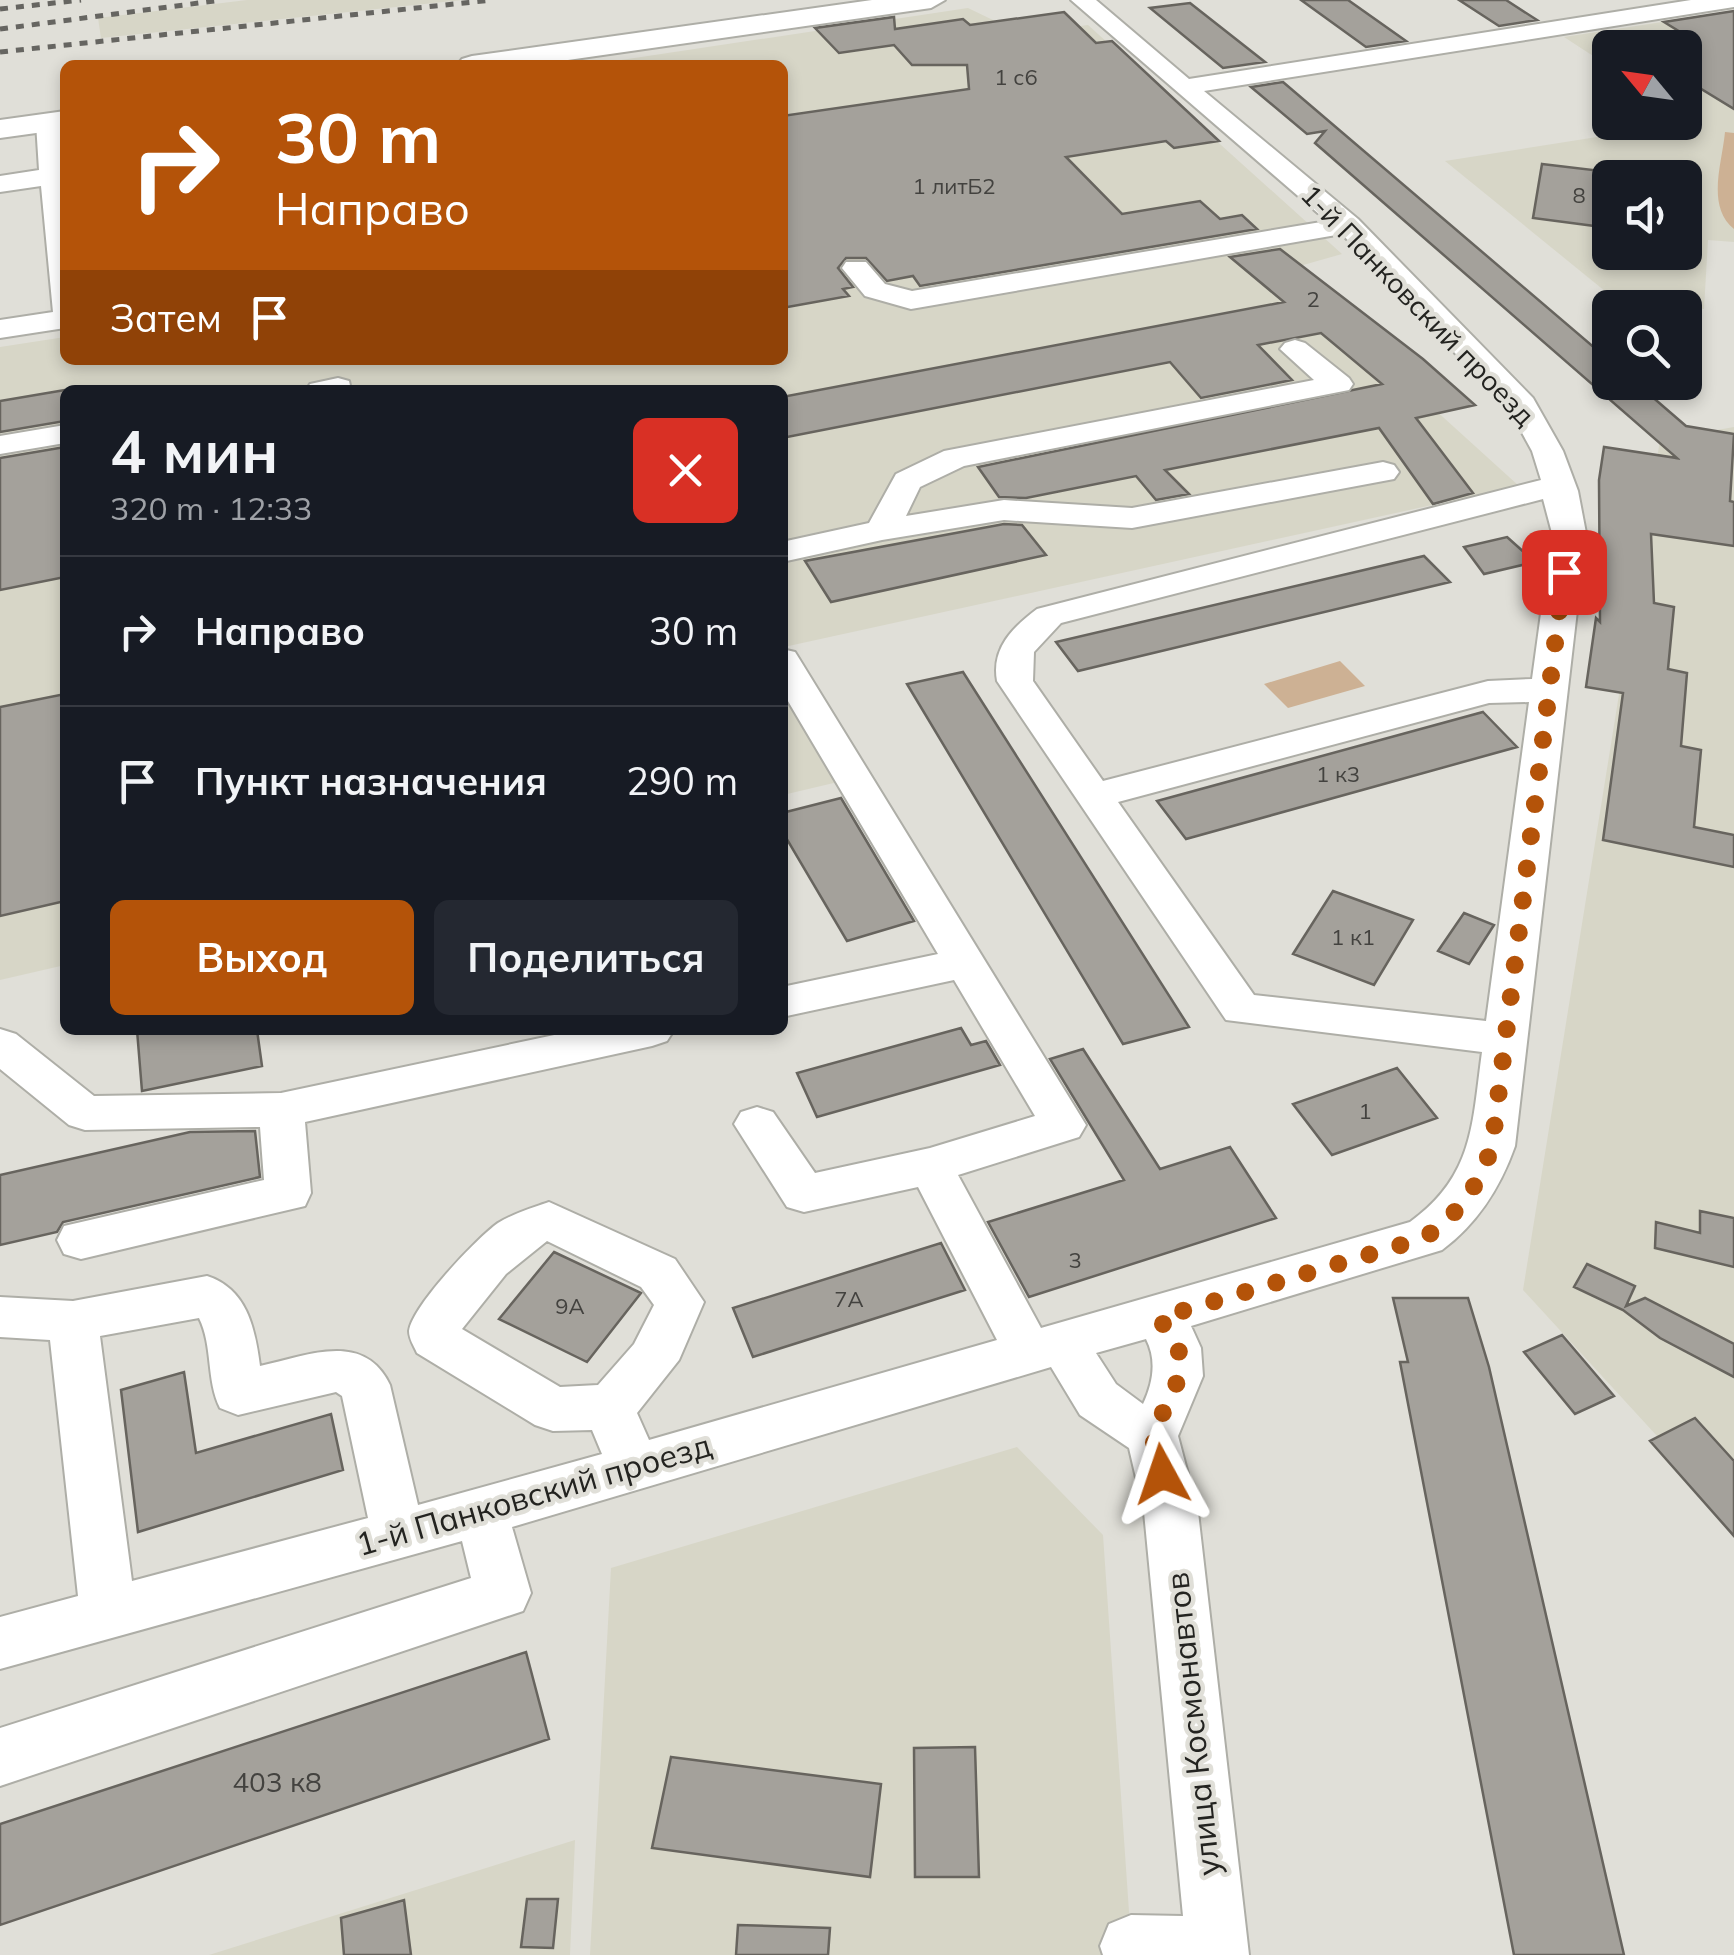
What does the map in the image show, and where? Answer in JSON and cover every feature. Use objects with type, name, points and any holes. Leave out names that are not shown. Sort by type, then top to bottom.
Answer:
[{"type":"main road","points":[[507,60],[931,0]]},
{"type":"main road","points":[[0,129],[56,121]]},
{"type":"street","name":"1-й Панковский проезд","points":[[0,1643],[481,1512],[1424,1238],[1454,1218],[1480,1182],[1492,1146],[1569,533],[1562,491],[1544,437],[1522,405],[1348,225],[1082,0]]},
{"type":"street","points":[[1188,86],[1734,0]]},
{"type":"street","points":[[56,121],[52,176],[60,257]]},
{"type":"street","points":[[0,184],[52,176]]},
{"type":"street","points":[[856,268],[884,295],[923,299],[1348,225]]},
{"type":"street","points":[[0,329],[60,320]]},
{"type":"street","points":[[882,530],[907,481],[954,458],[1338,384],[1296,350]]},
{"type":"street","points":[[0,445],[60,435]]},
{"type":"street","points":[[788,551],[1004,510],[1132,518],[1384,472]]},
{"type":"street","points":[[1506,1039],[1240,1009],[1016,681],[1011,667],[1012,652],[1049,616],[1544,489],[1562,491]]},
{"type":"street","points":[[757,1124],[804,1194],[930,1166],[1063,1125],[788,670]]},
{"type":"street","points":[[1093,796],[1488,692],[1550,690]]},
{"type":"street","points":[[788,1001],[965,963]]},
{"type":"street","points":[[0,1046],[86,1113],[282,1110],[629,1035]]},
{"type":"street","points":[[81,1240],[288,1193],[282,1110]]},
{"type":"street","points":[[930,1166],[1048,1347],[1074,1365],[1091,1395],[1119,1418],[1152,1435],[1176,1386],[1180,1359],[1178,1346],[1159,1318]]},
{"type":"street","points":[[550,1221],[658,1274],[680,1302],[664,1340],[633,1384],[610,1406],[553,1410],[435,1338],[434,1329],[441,1318],[522,1230],[550,1221]]},
{"type":"street","points":[[0,1317],[73,1321],[188,1296],[208,1296],[219,1302],[224,1315],[238,1393],[344,1369],[356,1375],[365,1385],[398,1535]]},
{"type":"street","points":[[73,1321],[108,1612]]},
{"type":"street","points":[[610,1406],[634,1468]]},
{"type":"street","name":"улица Космонавтов","points":[[1152,1435],[1170,1512],[1218,1952]]},
{"type":"street","points":[[0,1758],[503,1593],[481,1512]]},
{"type":"street","points":[[1131,1946],[1218,1952]]},
{"type":"shaded area","points":[[247,0],[462,0],[101,38],[98,18]]},
{"type":"shaded area","points":[[968,8],[995,21],[1009,35],[1088,25],[1342,254],[1282,271],[1519,486],[788,646],[788,385],[60,385],[60,966],[0,980],[0,347],[60,338],[60,365],[788,365],[788,60],[621,60]]},
{"type":"shaded area","points":[[1734,11],[1734,242],[1708,240],[1704,309],[1702,290],[1604,290],[1445,161],[1592,138],[1702,140],[1702,30],[1610,30]]},
{"type":"shaded area","points":[[1592,33],[1592,55],[1564,37]]},
{"type":"shaded area","points":[[1725,132],[1734,133],[1734,229],[1725,220],[1718,197]]},
{"type":"shaded area","points":[[1734,427],[1734,1520],[1523,1290],[1660,440]]},
{"type":"shaded area","points":[[788,654],[859,777],[788,794]]},
{"type":"shaded area","points":[[1340,661],[1365,686],[1288,708],[1264,684]]},
{"type":"shaded area","points":[[1017,1447],[1103,1535],[1132,1955],[590,1955],[611,1568]]},
{"type":"shaded area","points":[[575,1840],[570,1955],[209,1955]]},
{"type":"building","points":[[1301,0],[1348,0],[1406,41],[1366,47]]},
{"type":"building","points":[[1459,0],[1506,0],[1537,20],[1499,26]]},
{"type":"building","points":[[1190,3],[1265,62],[1223,68],[1150,8]]},
{"type":"building","points":[[1734,11],[1734,109],[1702,89],[1702,30],[1677,30],[1664,22]]},
{"type":"building","points":[[1064,12],[1096,43],[1112,41],[1219,141],[1174,148],[1166,141],[1066,157],[1122,214],[1200,201],[1220,219],[1242,215],[1257,229],[920,286],[913,276],[887,281],[866,258],[846,258],[838,268],[853,287],[843,289],[849,296],[788,307],[788,115],[969,89],[967,65],[912,65],[894,45],[839,53],[815,28],[894,17],[895,29],[963,19],[970,25]]},
{"type":"building","points":[[1283,82],[1592,346],[1592,384],[1315,143],[1325,131],[1307,134],[1251,87]]},
{"type":"building","points":[[1542,164],[1592,170],[1592,226],[1533,218]]},
{"type":"building","points":[[1280,249],[1423,359],[1475,405],[1416,418],[1473,493],[1433,504],[1379,428],[1165,470],[1189,494],[1156,500],[1136,476],[1026,498],[999,497],[978,467],[1382,384],[1321,333],[1258,345],[1292,380],[1201,398],[1170,362],[788,437],[788,396],[1284,302],[1230,257]]},
{"type":"building","points":[[60,391],[60,422],[0,432],[0,401]]},
{"type":"building","points":[[1610,400],[1656,400],[1686,426],[1734,434],[1730,501],[1734,502],[1734,546],[1651,534],[1654,603],[1674,607],[1668,669],[1687,673],[1681,746],[1701,750],[1694,827],[1734,835],[1734,867],[1603,840],[1623,693],[1586,687],[1596,618],[1600,622],[1599,480],[1604,447],[1677,458]]},
{"type":"building","points":[[60,448],[60,578],[0,590],[0,458]]},
{"type":"building","points":[[1004,524],[1022,525],[1046,555],[831,602],[805,561]]},
{"type":"building","points":[[1507,537],[1535,562],[1484,574],[1464,547]]},
{"type":"building","points":[[1424,556],[1450,582],[1078,671],[1056,642]]},
{"type":"building","points":[[963,672],[1189,1027],[1123,1044],[907,684]]},
{"type":"building","points":[[60,695],[60,902],[0,916],[0,707]]},
{"type":"building","points":[[1483,712],[1517,747],[1186,839],[1157,801]]},
{"type":"building","points":[[841,798],[914,921],[847,941],[788,841],[788,811]]},
{"type":"building","points":[[1333,891],[1413,920],[1374,985],[1293,954]]},
{"type":"building","points":[[1464,913],[1494,925],[1469,964],[1438,951]]},
{"type":"building","points":[[961,1028],[971,1045],[986,1041],[1000,1065],[817,1117],[797,1073]]},
{"type":"building","points":[[137,1035],[258,1035],[262,1066],[142,1091]]},
{"type":"building","points":[[1083,1049],[1160,1169],[1230,1147],[1276,1218],[1029,1297],[988,1222],[1124,1180],[1050,1059]]},
{"type":"building","points":[[1397,1068],[1437,1118],[1332,1155],[1293,1104]]},
{"type":"building","points":[[255,1131],[260,1177],[63,1222],[57,1232],[0,1245],[0,1175],[190,1132]]},
{"type":"building","points":[[1700,1211],[1734,1218],[1734,1267],[1655,1248],[1656,1222],[1700,1233]]},
{"type":"building","points":[[941,1243],[965,1290],[753,1357],[733,1308]]},
{"type":"building","points":[[554,1252],[641,1293],[587,1362],[499,1319]]},
{"type":"building","points":[[1587,1264],[1635,1286],[1626,1306],[1645,1298],[1734,1344],[1734,1377],[1660,1338],[1623,1310],[1574,1287]]},
{"type":"building","points":[[1393,1298],[1468,1298],[1489,1367],[1624,1955],[1514,1955],[1400,1362],[1408,1362]]},
{"type":"building","points":[[1562,1335],[1614,1396],[1575,1414],[1524,1352]]},
{"type":"building","points":[[184,1372],[196,1453],[331,1414],[343,1470],[138,1532],[121,1390]]},
{"type":"building","points":[[1695,1418],[1734,1461],[1734,1536],[1650,1441]]},
{"type":"building","points":[[526,1652],[549,1739],[0,1925],[0,1824]]},
{"type":"building","points":[[975,1747],[979,1877],[915,1877],[914,1748]]},
{"type":"building","points":[[671,1757],[881,1784],[870,1877],[652,1848]]},
{"type":"building","points":[[527,1899],[558,1899],[553,1948],[521,1947]]},
{"type":"building","points":[[404,1900],[411,1955],[344,1955],[341,1918]]},
{"type":"building","points":[[738,1925],[830,1928],[828,1955],[736,1955]]},
{"type":"railway","points":[[0,9],[81,0]]},
{"type":"railway","points":[[0,29],[222,0]]},
{"type":"railway","points":[[0,52],[492,0]]},
{"type":"route","points":[[1162,1474],[1152,1435],[1170,1405],[1180,1359],[1178,1346],[1159,1318],[1327,1264],[1424,1238],[1454,1218],[1480,1182],[1492,1146],[1564,572]]}]
